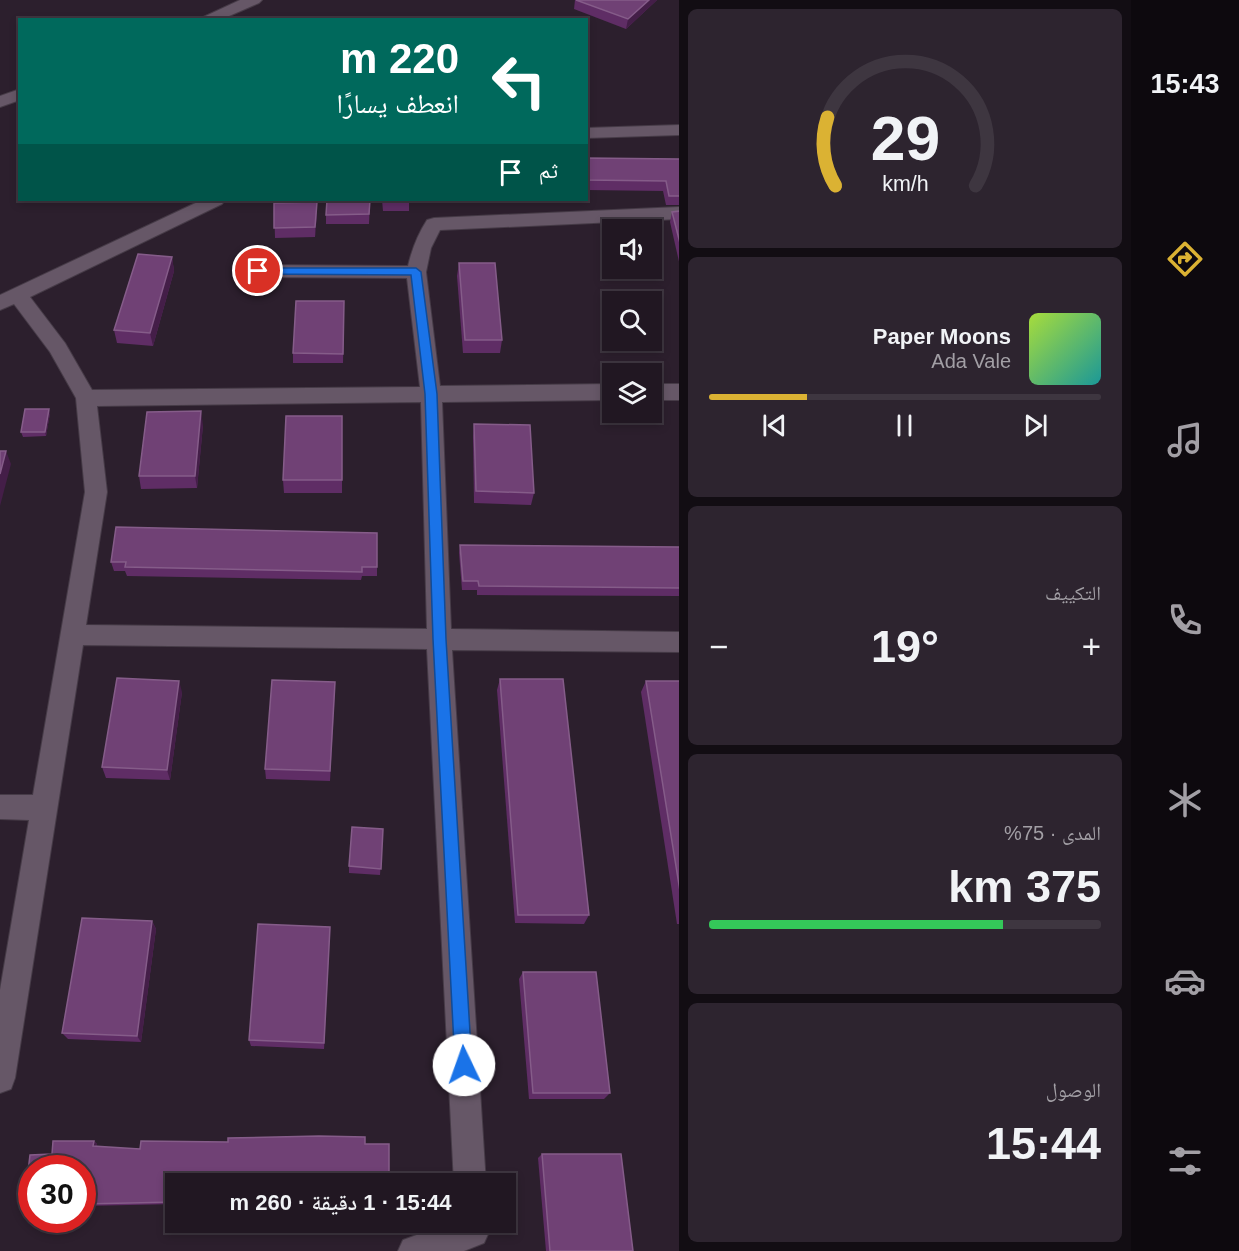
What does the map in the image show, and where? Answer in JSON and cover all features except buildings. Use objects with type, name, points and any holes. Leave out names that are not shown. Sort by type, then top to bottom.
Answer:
[{"type":"street","points":[[210,18],[254,0]]},
{"type":"street","points":[[0,102],[18,95]]},
{"type":"street","points":[[588,133],[679,130]]},
{"type":"street","points":[[0,1078],[96,492],[86,398],[58,348],[9,299],[214,201]]},
{"type":"street","points":[[469,1173],[440,639],[431,394],[416,272],[422,248],[434,224],[679,213]]},
{"type":"street","points":[[258,271],[416,272]]},
{"type":"street","points":[[86,398],[602,392]]},
{"type":"street","points":[[662,392],[679,392]]},
{"type":"street","points":[[73,635],[679,642]]},
{"type":"street","points":[[0,807],[44,808]]},
{"type":"street","points":[[414,1251],[470,1233]]},
{"type":"route","points":[[258,271],[416,272],[431,394],[440,639],[464,1065]]}]
